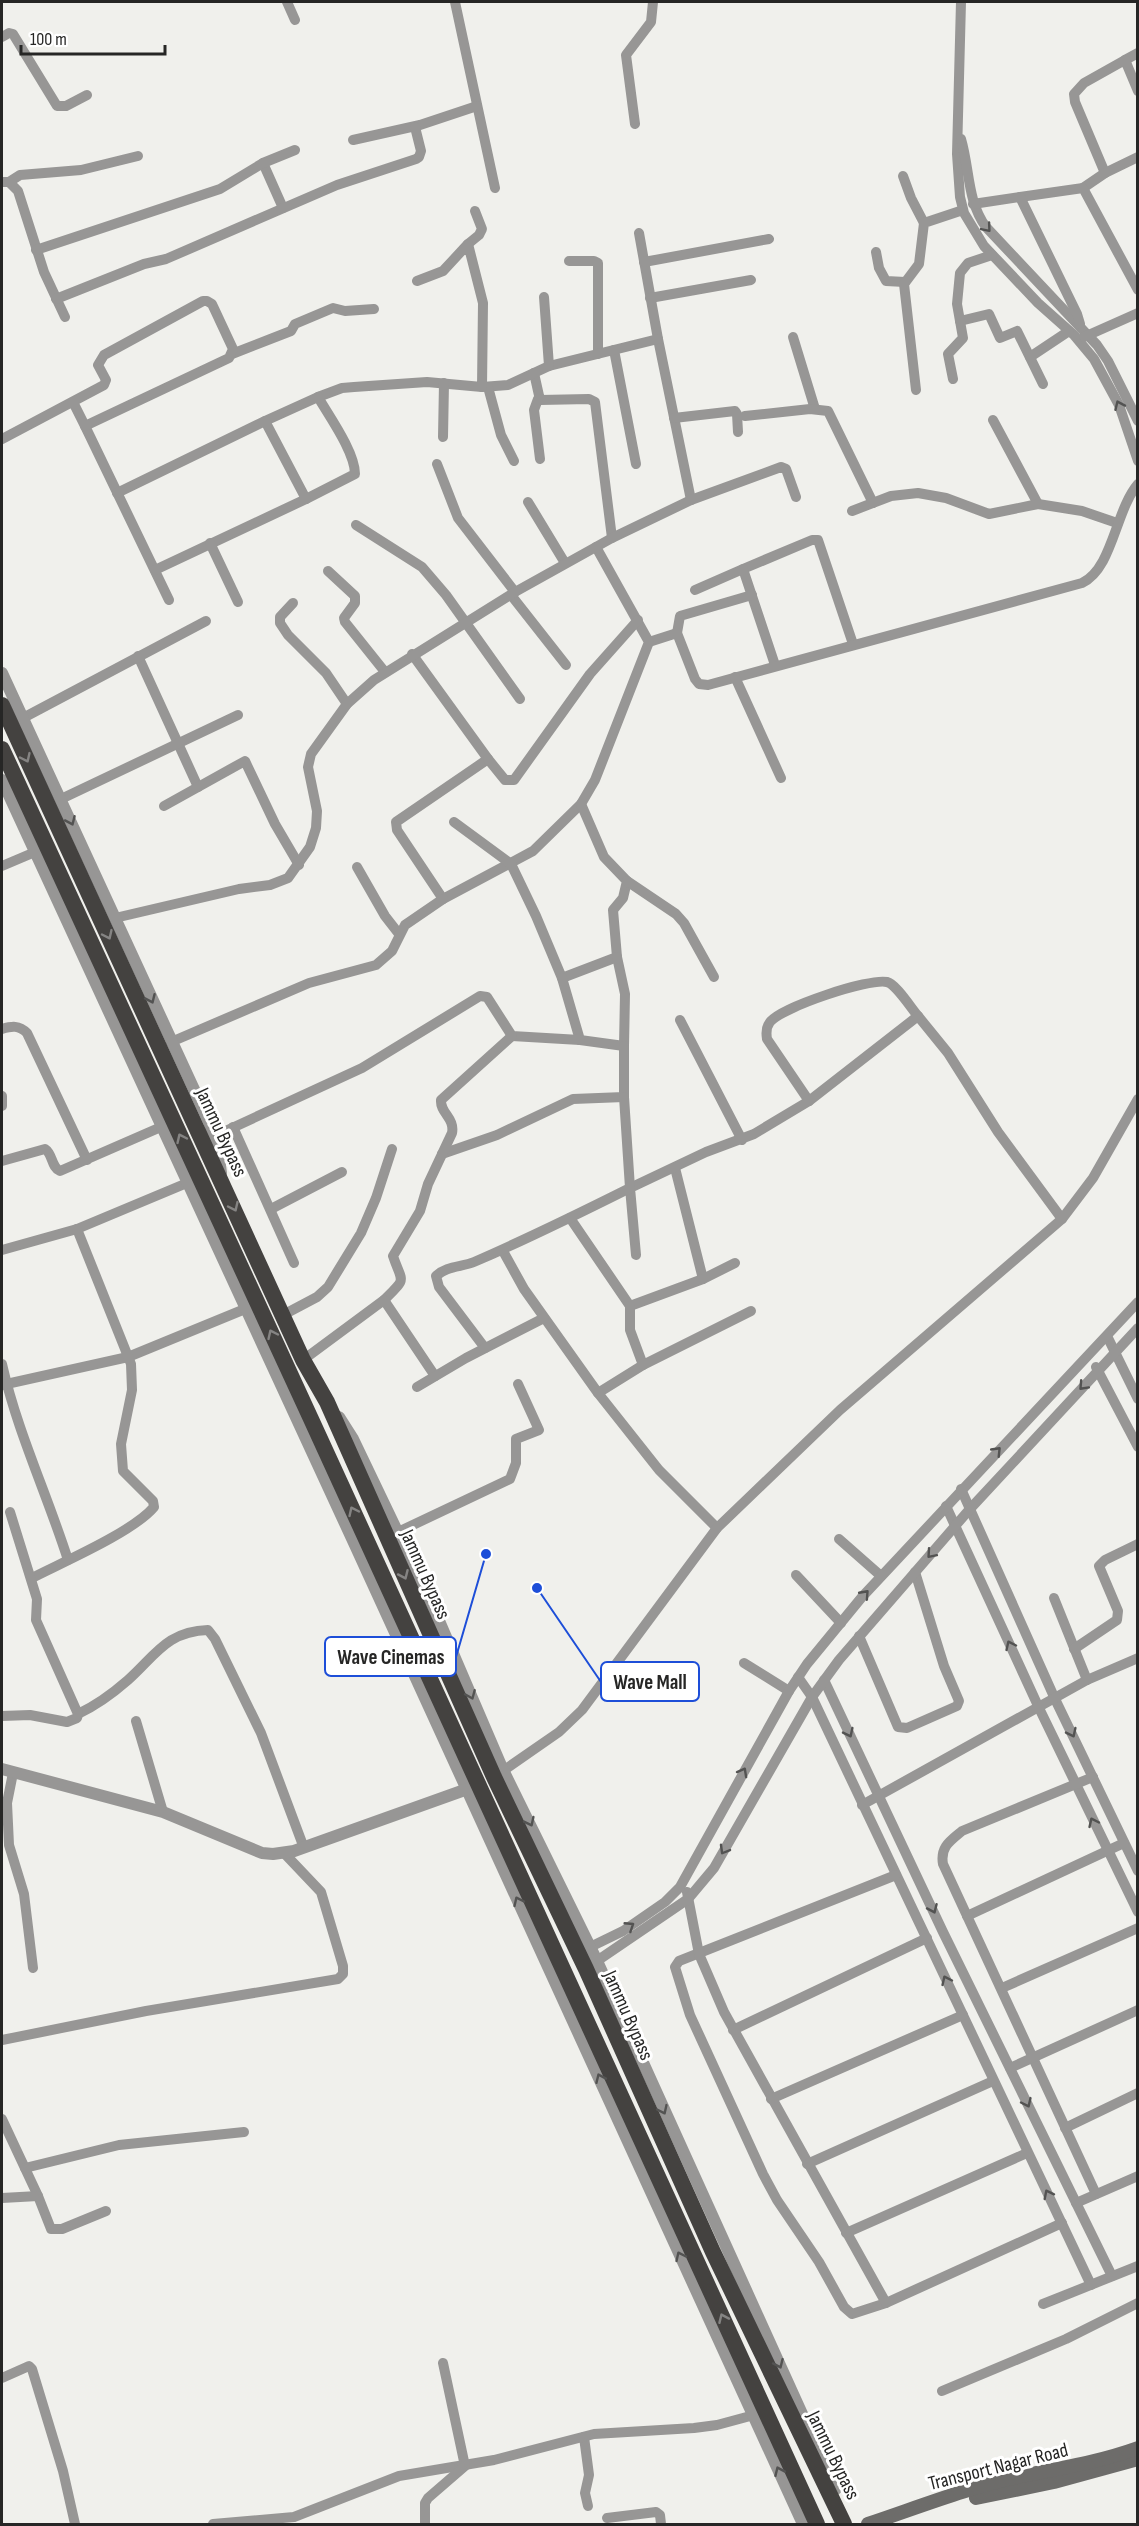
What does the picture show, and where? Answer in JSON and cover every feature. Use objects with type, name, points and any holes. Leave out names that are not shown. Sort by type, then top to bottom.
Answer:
[{"type":"highway","name":"Jammu Bypass","points":[[2,705],[209,1139],[222,1181],[303,1360],[327,1402],[498,1774],[588,1958],[712,2252],[844,2524]]},
{"type":"highway","name":"Jammu Bypass","points":[[2,749],[472,1788],[817,2524]]},
{"type":"main road","name":"Transport Nagar Road","points":[[868,2524],[978,2488],[1021,2476],[1099,2461],[1137,2448]]},
{"type":"main road","name":"Transport Nagar Road","points":[[896,2524],[987,2495],[1054,2482],[1137,2459]]},
{"type":"street","points":[[287,2],[295,20]]},
{"type":"street","points":[[455,2],[495,188]]},
{"type":"street","points":[[635,124],[626,55],[651,22],[653,2]]},
{"type":"street","points":[[962,2],[958,75],[959,133],[965,154],[971,227],[992,255],[1038,303],[1069,331],[1083,335],[1137,313]]},
{"type":"street","points":[[2,37],[9,33],[14,34],[57,106],[66,106],[87,95]]},
{"type":"street","points":[[1105,173],[1075,102],[1074,94],[1084,83],[1137,53]]},
{"type":"street","points":[[1125,60],[1137,91]]},
{"type":"street","points":[[353,140],[415,126],[477,106]]},
{"type":"street","points":[[56,299],[144,264],[166,260],[337,185],[419,157],[421,151],[415,126]]},
{"type":"street","points":[[36,250],[220,189],[263,162],[295,150]]},
{"type":"street","points":[[5,182],[20,176],[81,170],[138,156]]},
{"type":"street","points":[[924,223],[968,207],[1083,188],[1105,173],[1137,157]]},
{"type":"street","points":[[263,162],[283,208]]},
{"type":"street","points":[[903,176],[924,223],[920,264],[903,287],[916,390]]},
{"type":"street","points":[[5,182],[18,191],[36,250],[65,317]]},
{"type":"street","points":[[1083,188],[1137,290]]},
{"type":"street","points":[[1020,197],[1077,314],[1083,335],[1119,405],[1137,460]]},
{"type":"street","points":[[968,207],[1108,362],[1137,421]]},
{"type":"street","points":[[417,281],[443,271],[479,235],[482,229],[475,211]]},
{"type":"street","points":[[639,233],[691,500]]},
{"type":"street","points":[[644,262],[769,239]]},
{"type":"street","points":[[468,244],[483,303],[485,387],[501,435],[514,461]]},
{"type":"street","points":[[876,252],[879,268],[886,281],[905,282]]},
{"type":"street","points":[[953,379],[948,354],[963,338],[957,300],[961,270],[968,263],[992,255]]},
{"type":"street","points":[[569,261],[598,263],[598,354]]},
{"type":"street","points":[[650,298],[751,280]]},
{"type":"street","points":[[544,297],[549,366]]},
{"type":"street","points":[[2,440],[105,384],[105,378],[98,365],[101,358],[203,301],[209,301],[212,304],[233,349],[232,354]]},
{"type":"street","points":[[84,426],[229,358],[232,354],[291,331],[295,324],[333,308],[345,312],[374,309]]},
{"type":"street","points":[[960,321],[989,314],[999,338],[1017,331],[1044,384]]},
{"type":"street","points":[[1030,357],[1069,331]]},
{"type":"street","points":[[793,338],[815,409]]},
{"type":"street","points":[[117,493],[265,421],[342,388],[444,383],[485,387],[508,385],[549,366],[658,339]]},
{"type":"street","points":[[614,350],[636,464]]},
{"type":"street","points":[[534,373],[538,399],[534,410],[540,459]]},
{"type":"street","points":[[443,437],[444,383]]},
{"type":"street","points":[[155,570],[355,474],[352,460],[318,397]]},
{"type":"street","points":[[538,399],[589,399],[595,402],[612,538]]},
{"type":"street","points":[[73,402],[169,600]]},
{"type":"street","points":[[745,416],[824,409],[831,415],[873,503]]},
{"type":"street","points":[[674,418],[735,411],[738,432]]},
{"type":"street","points":[[993,420],[1038,504]]},
{"type":"street","points":[[265,421],[306,499]]},
{"type":"street","points":[[437,464],[458,518],[566,665]]},
{"type":"street","points":[[115,918],[282,881],[299,865],[310,847],[316,828],[317,811],[309,760],[316,746],[347,704],[385,672],[412,654],[565,563],[691,500],[781,467],[786,469],[796,497]]},
{"type":"street","points":[[752,595],[680,616],[677,633],[699,684],[708,685],[1082,583],[1090,579],[1099,569],[1128,497],[1137,484]]},
{"type":"street","points":[[852,511],[891,496],[918,493],[946,498],[989,514],[1038,504],[1082,511],[1117,523]]},
{"type":"street","points":[[528,502],[565,563]]},
{"type":"street","points":[[356,525],[422,567],[446,595],[519,699]]},
{"type":"street","points":[[695,590],[812,540],[818,540],[853,644]]},
{"type":"street","points":[[210,543],[238,602]]},
{"type":"street","points":[[171,1042],[309,983],[376,965],[392,951],[399,934],[410,920],[443,899],[511,864],[540,846],[581,804],[595,780],[649,642],[596,547]]},
{"type":"street","points":[[743,569],[776,665]]},
{"type":"street","points":[[328,571],[356,596],[356,601],[344,618],[345,622],[385,672]]},
{"type":"street","points":[[293,603],[280,617],[281,625],[326,673],[347,704]]},
{"type":"street","points":[[412,654],[488,759],[505,780],[514,780],[590,674],[638,620]]},
{"type":"street","points":[[23,718],[206,621]]},
{"type":"street","points":[[649,642],[677,633]]},
{"type":"street","points":[[138,656],[198,787]]},
{"type":"street","points":[[2,673],[171,1042],[209,1139],[362,1068],[480,996],[487,997],[512,1036]]},
{"type":"street","points":[[735,677],[781,778]]},
{"type":"street","points":[[61,799],[179,745],[238,715]]},
{"type":"street","points":[[443,899],[397,830],[396,822],[488,759]]},
{"type":"street","points":[[164,806],[245,761],[275,824],[299,865]]},
{"type":"street","points":[[2,780],[245,1309],[472,1788],[803,2524]]},
{"type":"street","points":[[581,804],[604,856],[627,881],[676,914],[684,923],[714,977]]},
{"type":"street","points":[[454,822],[511,864],[562,978],[580,1040]]},
{"type":"street","points":[[2,866],[35,852]]},
{"type":"street","points":[[357,867],[385,916],[399,934]]},
{"type":"street","points":[[627,881],[623,898],[613,910],[617,957],[625,1002],[624,1097],[636,1255]]},
{"type":"street","points":[[562,978],[617,957]]},
{"type":"street","points":[[809,1101],[767,1039],[766,1031],[771,1021],[778,1015],[824,996],[878,982],[892,985],[948,1053],[998,1132],[1062,1219]]},
{"type":"street","points":[[485,1348],[436,1279],[438,1274],[503,1251],[706,1152],[742,1140],[809,1101],[918,1016]]},
{"type":"street","points":[[680,1020],[742,1140]]},
{"type":"street","points":[[2,1029],[14,1026],[27,1033],[87,1160]]},
{"type":"street","points":[[303,1360],[384,1300],[402,1281],[393,1256],[420,1211],[428,1184],[453,1129],[451,1120],[440,1104],[441,1100],[512,1036],[580,1040],[624,1046]]},
{"type":"street","points":[[2,1096],[2,1106]]},
{"type":"street","points":[[442,1154],[497,1135],[573,1099],[624,1097]]},
{"type":"street","points":[[33,1968],[24,1894],[8,1835],[7,1771],[163,1812],[252,1849],[273,1854],[304,1848],[472,1788],[498,1774],[559,1732],[582,1710],[717,1528],[840,1410],[1062,1219],[1093,1178],[1137,1099]]},
{"type":"street","points":[[2,1161],[45,1149],[49,1152],[55,1168],[60,1171],[161,1127]]},
{"type":"street","points":[[233,1128],[294,1263]]},
{"type":"street","points":[[283,1315],[317,1297],[328,1287],[360,1233],[376,1198],[392,1149]]},
{"type":"street","points":[[675,1168],[703,1279]]},
{"type":"street","points":[[271,1209],[342,1172]]},
{"type":"street","points":[[2,1250],[77,1229],[187,1183]]},
{"type":"street","points":[[570,1218],[630,1306],[630,1330],[643,1365]]},
{"type":"street","points":[[32,1578],[130,1525],[154,1507],[153,1501],[123,1471],[121,1444],[133,1377],[128,1357],[77,1229]]},
{"type":"street","points":[[503,1251],[524,1289],[598,1393],[658,1470],[717,1528]]},
{"type":"street","points":[[630,1306],[703,1279],[735,1263]]},
{"type":"street","points":[[384,1300],[435,1376]]},
{"type":"street","points":[[588,1958],[623,1930],[665,1902],[685,1879],[798,1677],[881,1576],[1137,1302]]},
{"type":"street","points":[[4,1385],[128,1357],[245,1309]]},
{"type":"street","points":[[598,1393],[643,1365],[752,1311]]},
{"type":"street","points":[[417,1387],[485,1348],[544,1318]]},
{"type":"street","points":[[588,1958],[688,1899],[714,1868],[824,1680],[859,1636],[969,1510],[1137,1328]]},
{"type":"street","points":[[1107,1336],[1137,1399]]},
{"type":"street","points":[[1089,1355],[1137,1447]]},
{"type":"street","points":[[2,1364],[4,1385],[68,1560]]},
{"type":"street","points":[[398,1532],[510,1479],[516,1463],[516,1439],[539,1430],[518,1384]]},
{"type":"street","points":[[327,1402],[347,1427],[431,1602],[498,1774]]},
{"type":"street","points":[[961,1489],[1055,1699],[1137,1871]]},
{"type":"street","points":[[946,1506],[1039,1708],[1137,1912]]},
{"type":"street","points":[[10,1512],[39,1604],[36,1620],[78,1714]]},
{"type":"street","points":[[839,1539],[881,1576]]},
{"type":"street","points":[[1074,1649],[1117,1620],[1118,1611],[1099,1566],[1105,1560],[1137,1544]]},
{"type":"street","points":[[859,1636],[898,1727],[907,1728],[957,1706],[959,1701],[936,1643],[915,1572]]},
{"type":"street","points":[[796,1575],[841,1623]]},
{"type":"street","points":[[1054,1598],[1087,1680]]},
{"type":"street","points":[[2,1716],[30,1715],[66,1722],[76,1718],[78,1714],[106,1698],[168,1641],[190,1632],[208,1630],[215,1639],[261,1733],[304,1848]]},
{"type":"street","points":[[862,1805],[1087,1680],[1137,1658]]},
{"type":"street","points":[[744,1663],[789,1691]]},
{"type":"street","points":[[798,1677],[812,1697],[1091,2285]]},
{"type":"street","points":[[824,1680],[1112,2276]]},
{"type":"street","points":[[136,1721],[163,1812]]},
{"type":"street","points":[[1094,1777],[962,1831],[942,1850],[943,1864],[1096,2194]]},
{"type":"street","points":[[967,1916],[1124,1844]]},
{"type":"street","points":[[2,2040],[146,2011],[338,1979],[343,1974],[343,1966],[326,1901],[313,1881],[284,1853]]},
{"type":"street","points":[[896,1875],[699,1953],[680,1961],[675,1967],[690,2015],[704,2048],[763,2174],[848,2312],[858,2313],[885,2303],[1062,2223]]},
{"type":"street","points":[[685,1879],[699,1953],[733,2030],[885,2303]]},
{"type":"street","points":[[1002,1988],[1137,1928]]},
{"type":"street","points":[[733,2030],[927,1938]]},
{"type":"street","points":[[588,1958],[852,2524]]},
{"type":"street","points":[[1010,2068],[1137,2010]]},
{"type":"street","points":[[771,2099],[963,2015]]},
{"type":"street","points":[[807,2164],[993,2081]]},
{"type":"street","points":[[1065,2128],[1137,2093]]},
{"type":"street","points":[[2,2119],[38,2196],[49,2227],[54,2230],[106,2211]]},
{"type":"street","points":[[25,2168],[119,2145],[244,2132]]},
{"type":"street","points":[[846,2233],[1027,2153]]},
{"type":"street","points":[[1076,2203],[1137,2176]]},
{"type":"street","points":[[2,2198],[38,2196]]},
{"type":"street","points":[[1043,2304],[1137,2266]]},
{"type":"street","points":[[942,2391],[1066,2339],[1137,2303]]},
{"type":"street","points":[[443,2363],[465,2466]]},
{"type":"street","points":[[2,2378],[24,2367],[30,2366],[32,2369],[63,2471],[75,2524]]},
{"type":"street","points":[[213,2524],[294,2517],[399,2476],[465,2466],[584,2437],[706,2427],[754,2415]]},
{"type":"street","points":[[584,2437],[589,2475],[585,2493],[588,2506]]},
{"type":"street","points":[[425,2524],[425,2503],[428,2498],[465,2466]]},
{"type":"street","points":[[607,2518],[656,2512],[660,2515],[662,2524]]},
{"type":"place","name":"Wave Cinemas","points":[[486,1554]]},
{"type":"place","name":"Wave Mall","points":[[537,1588]]}]
